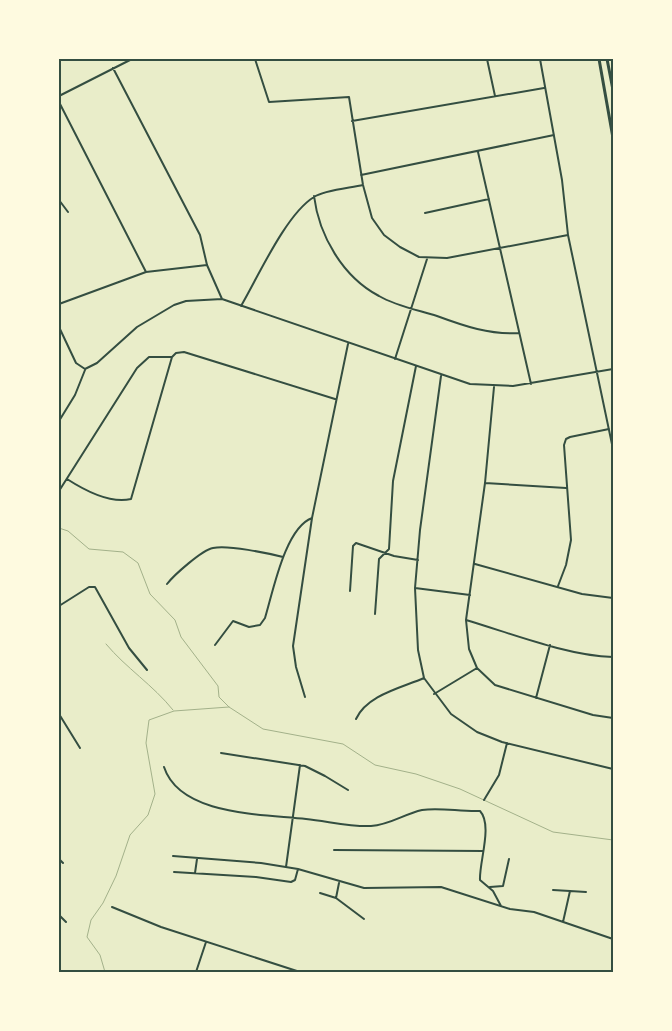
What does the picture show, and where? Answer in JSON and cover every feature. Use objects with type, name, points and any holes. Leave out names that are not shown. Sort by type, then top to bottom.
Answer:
[{"type":"highway","points":[[599,59],[613,138]]},
{"type":"highway","points":[[607,59],[613,90]]},
{"type":"street","points":[[59,96],[132,59]]},
{"type":"street","points":[[255,59],[269,102],[349,97],[363,185],[377,227],[400,247],[427,258],[446,258],[568,235]]},
{"type":"street","points":[[487,59],[495,96]]},
{"type":"street","points":[[541,59],[568,235],[613,449]]},
{"type":"street","points":[[113,68],[200,235],[206,265],[222,299]]},
{"type":"street","points":[[352,121],[544,88]]},
{"type":"street","points":[[59,102],[146,272]]},
{"type":"street","points":[[361,175],[554,135]]},
{"type":"street","points":[[478,152],[531,384]]},
{"type":"street","points":[[241,307],[284,230],[314,196],[363,185]]},
{"type":"street","points":[[314,196],[320,224],[331,248],[345,269],[378,296],[492,334],[519,333]]},
{"type":"street","points":[[425,213],[489,199]]},
{"type":"street","points":[[59,200],[68,212]]},
{"type":"street","points":[[395,359],[427,258]]},
{"type":"street","points":[[59,304],[146,272],[206,265]]},
{"type":"street","points":[[59,421],[75,395],[85,369],[98,363],[137,327],[174,305],[186,301],[222,299],[464,383],[494,386],[531,384],[613,369]]},
{"type":"street","points":[[59,327],[76,363],[85,369]]},
{"type":"street","points":[[305,697],[295,662],[293,646],[312,518],[348,343]]},
{"type":"street","points":[[67,479],[82,489],[100,495],[132,499],[172,357],[176,353],[184,352],[335,399]]},
{"type":"street","points":[[59,492],[143,362],[155,356],[172,357]]},
{"type":"street","points":[[375,614],[379,559],[386,553],[390,533],[394,481],[416,366]]},
{"type":"street","points":[[441,375],[415,588],[418,650],[424,678],[434,694],[451,714],[477,732],[507,743],[613,769]]},
{"type":"street","points":[[494,386],[485,483],[466,620],[469,649],[477,668],[495,685],[592,715],[613,718]]},
{"type":"street","points":[[558,586],[566,565],[571,540],[566,488],[564,446],[566,439],[583,432],[609,429]]},
{"type":"street","points":[[485,483],[566,488]]},
{"type":"street","points":[[215,645],[233,621],[249,627],[260,625],[265,618],[283,557],[298,527],[304,521],[312,518]]},
{"type":"street","points":[[350,591],[355,544],[359,543],[386,553],[418,560]]},
{"type":"street","points":[[167,584],[184,566],[213,548],[263,552],[283,557]]},
{"type":"street","points":[[475,564],[582,594],[613,598]]},
{"type":"street","points":[[59,606],[89,587],[95,587],[129,648],[147,670]]},
{"type":"street","points":[[415,588],[470,595]]},
{"type":"street","points":[[466,620],[550,645],[613,657]]},
{"type":"street","points":[[536,699],[550,645]]},
{"type":"street","points":[[434,694],[477,668]]},
{"type":"street","points":[[356,719],[363,707],[372,700],[424,678]]},
{"type":"street","points":[[59,714],[80,748]]},
{"type":"street","points":[[484,800],[499,775],[507,743]]},
{"type":"street","points":[[221,753],[300,765],[316,770],[348,790]]},
{"type":"street","points":[[286,867],[300,765]]},
{"type":"street","points":[[164,767],[167,778],[176,789],[214,808],[370,826],[390,823],[420,810],[480,811],[484,818],[480,880],[490,887],[501,907]]},
{"type":"street","points":[[334,850],[483,851]]},
{"type":"street","points":[[173,856],[261,863],[286,867],[339,883],[364,888],[441,887],[465,893],[501,907],[534,912],[613,939]]},
{"type":"street","points":[[59,859],[63,863]]},
{"type":"street","points":[[195,873],[197,859]]},
{"type":"street","points":[[490,887],[503,886],[509,859]]},
{"type":"street","points":[[174,872],[256,877],[291,882],[295,880],[298,870]]},
{"type":"street","points":[[336,898],[339,883]]},
{"type":"street","points":[[553,890],[586,892]]},
{"type":"street","points":[[564,922],[570,891]]},
{"type":"street","points":[[320,893],[336,898],[364,919]]},
{"type":"street","points":[[112,908],[206,942],[300,972]]},
{"type":"street","points":[[59,915],[66,922]]},
{"type":"street","points":[[196,972],[206,942]]},
{"type":"waterway","points":[[59,528],[68,531],[89,549],[123,552],[138,563],[150,594],[175,620],[181,637],[218,686],[219,697],[229,707],[263,729],[343,744],[375,765],[416,774],[460,789],[553,832],[613,840]]},
{"type":"waterway","points":[[106,644],[173,710]]},
{"type":"waterway","points":[[105,972],[100,955],[87,937],[91,920],[103,903],[116,876],[130,835],[148,815],[155,794],[146,743],[149,720],[174,711],[229,707]]}]
